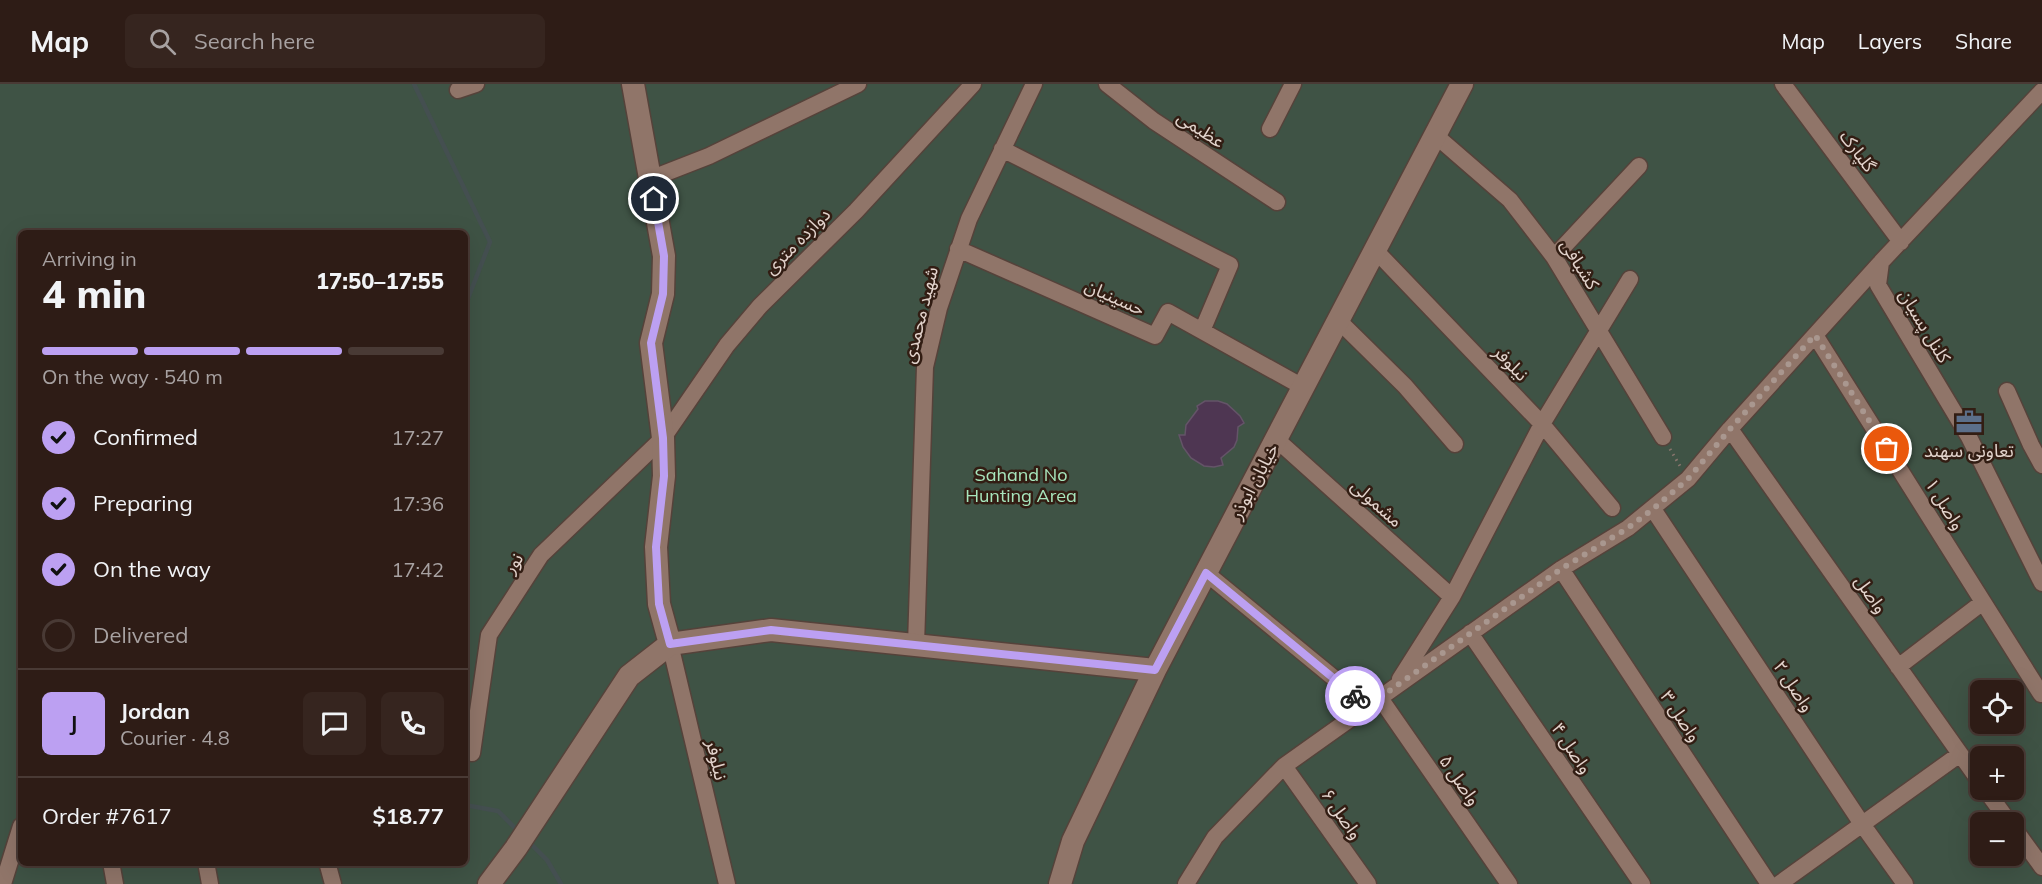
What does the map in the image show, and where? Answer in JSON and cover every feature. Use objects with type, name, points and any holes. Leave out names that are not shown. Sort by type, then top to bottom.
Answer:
[{"type":"street","points":[[458,90],[476,84]]},
{"type":"street","points":[[633,84],[664,256],[663,294],[651,343],[663,438],[664,476],[656,547],[659,604],[670,644]]},
{"type":"street","points":[[650,180],[709,156],[858,84]]},
{"type":"street","name":"دوازده متری","points":[[663,438],[728,345],[760,306],[856,211],[973,84]]},
{"type":"street","name":"شهید محمدی","points":[[916,645],[925,367],[939,308],[969,219],[1034,84]]},
{"type":"street","name":"عظیمی","points":[[1107,84],[1154,121],[1277,202]]},
{"type":"street","points":[[1270,129],[1293,84]]},
{"type":"street","name":"خیابان ابوذر","points":[[1060,884],[1073,841],[1155,670],[1462,84]]},
{"type":"street","name":"گلپارک","points":[[1783,84],[1901,242]]},
{"type":"street","points":[[1186,884],[1215,837],[1284,766],[1561,569],[1628,528],[1688,479],[1730,429],[1881,262],[2042,91]]},
{"type":"street","name":"کشبافی","points":[[1436,135],[1510,200],[1554,256],[1663,437]]},
{"type":"street","points":[[1002,149],[1230,265],[1202,331]]},
{"type":"street","points":[[1554,256],[1639,166]]},
{"type":"street","name":"حسینیان","points":[[958,249],[1155,336],[1168,312],[1303,387]]},
{"type":"street","name":"نیلوفر","points":[[1375,250],[1542,424],[1612,508]]},
{"type":"street","name":"کلنل پسیان","points":[[1881,262],[1878,285],[1969,437],[2042,583]]},
{"type":"street","points":[[1395,687],[1452,597],[1542,424],[1630,279]]},
{"type":"street","points":[[1338,321],[1405,386],[1455,444]]},
{"type":"street","name":"واصل ۱","points":[[1815,335],[2041,694]]},
{"type":"street","points":[[2007,391],[2031,446],[2042,465]]},
{"type":"street","name":"واصل","points":[[1730,429],[1970,768]]},
{"type":"street","name":"نور","points":[[472,753],[489,635],[542,555],[663,438]]},
{"type":"street","name":"مشمولی","points":[[1276,439],[1452,597]]},
{"type":"street","name":"واصل ۲","points":[[1653,509],[1862,824],[1905,884]]},
{"type":"street","name":"واصل ۳","points":[[1561,569],[1769,884]]},
{"type":"street","name":"واصل ۵","points":[[1206,573],[1374,702],[1509,884]]},
{"type":"street","points":[[1898,667],[1983,602]]},
{"type":"street","points":[[489,884],[516,848],[629,676],[670,644],[771,630],[1155,670]]},
{"type":"street","name":"واصل ۴","points":[[1470,633],[1642,884]]},
{"type":"street","name":"نیلوفر","points":[[670,644],[727,884]]},
{"type":"street","points":[[1779,884],[1960,754]]},
{"type":"street","name":"واصل ۶","points":[[1284,766],[1368,884]]},
{"type":"street","points":[[3,884],[8,843],[18,830]]},
{"type":"street","points":[[2024,843],[2042,867]]},
{"type":"street","points":[[112,866],[115,884]]},
{"type":"street","points":[[207,866],[210,884]]},
{"type":"street","points":[[328,866],[333,884]]},
{"type":"path","points":[[1663,437],[1688,479]]},
{"type":"green space","name":"Sahand No Hunting Area","points":[[0,84],[2042,84],[2042,884],[0,884]]},
{"type":"building","points":[[1205,401],[1227,404],[1244,423],[1238,427],[1234,447],[1221,458],[1223,465],[1214,467],[1204,466],[1191,458],[1183,447],[1179,435],[1185,435],[1186,425],[1198,409],[1197,406]]},
{"type":"waterway","points":[[414,84],[490,242],[468,298]]},
{"type":"waterway","points":[[468,806],[498,811],[518,831]]},
{"type":"waterway","points":[[528,841],[547,860],[561,884]]},
{"type":"way so far","points":[[1355,696],[1368,706],[1561,569],[1628,528],[1653,509],[1688,479],[1815,335],[1887,449]]},
{"type":"place","name":"تعاونی سهند","points":[[1969,422]]},
{"type":"route","points":[[654,199],[664,256],[663,294],[651,343],[663,438],[664,476],[656,547],[659,604],[670,644],[771,630],[1155,670],[1206,573],[1355,696]]}]
